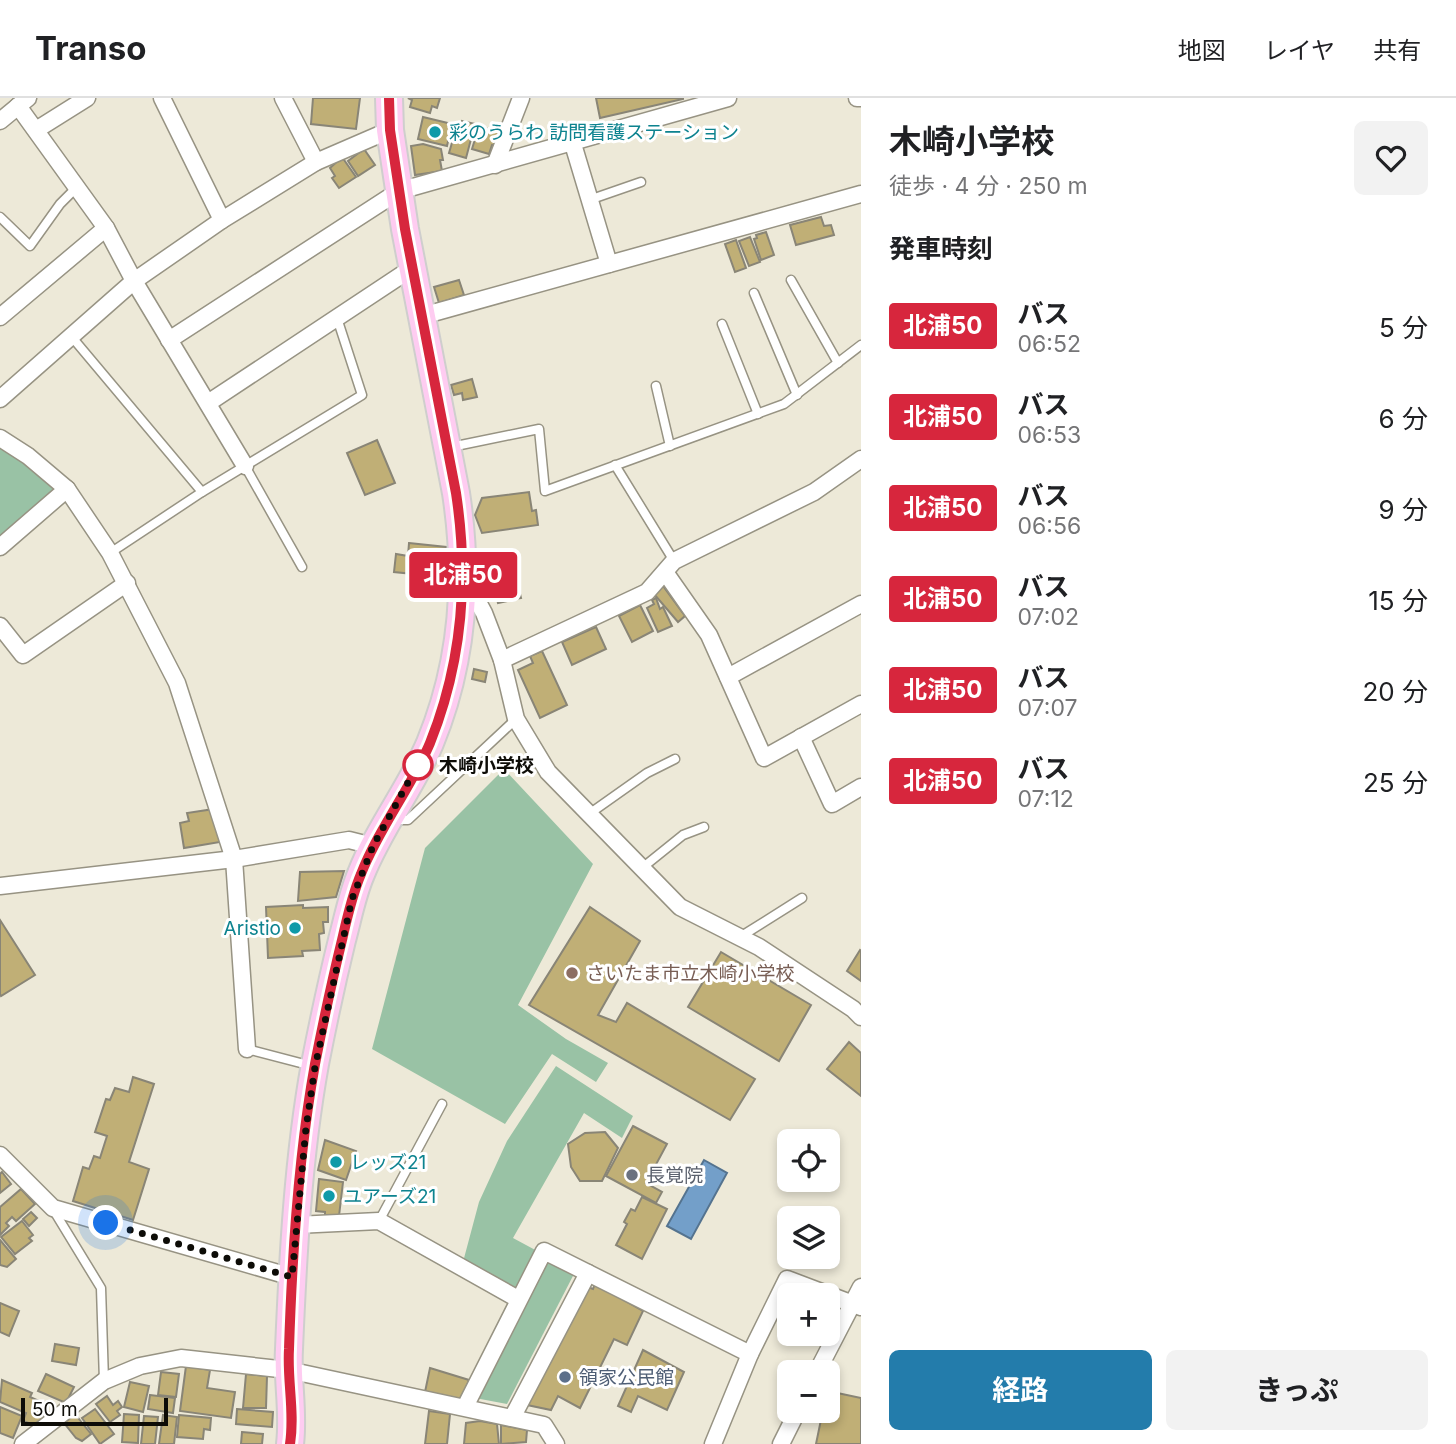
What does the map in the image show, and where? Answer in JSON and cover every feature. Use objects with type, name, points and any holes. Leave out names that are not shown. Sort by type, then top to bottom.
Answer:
[{"type":"main road","points":[[290,1444],[292,1429],[288,1370],[292,1277],[315,1067],[352,899],[373,846],[429,743],[443,704],[453,668],[463,590],[462,531],[399,191],[390,130],[389,98]]},
{"type":"street","points":[[36,130],[87,98]]},
{"type":"street","points":[[162,98],[222,220]]},
{"type":"street","points":[[283,98],[316,162]]},
{"type":"street","points":[[495,165],[522,98]]},
{"type":"street","points":[[170,340],[399,191],[573,144],[728,98]]},
{"type":"street","points":[[0,121],[23,102],[36,130],[106,228],[134,281],[244,466]]},
{"type":"street","points":[[0,399],[134,281],[222,220],[316,162],[390,130]]},
{"type":"street","points":[[573,144],[609,264]]},
{"type":"street","points":[[422,316],[861,194]]},
{"type":"street","points":[[0,317],[106,228]]},
{"type":"street","points":[[208,402],[412,268]]},
{"type":"street","points":[[0,438],[28,456],[67,489],[110,553],[177,683],[234,859],[247,1049]]},
{"type":"street","points":[[502,660],[647,592],[669,566],[814,492],[861,459]]},
{"type":"street","points":[[0,547],[67,489]]},
{"type":"street","points":[[669,566],[709,635],[764,758],[861,704]]},
{"type":"street","points":[[0,626],[23,655],[127,583]]},
{"type":"street","points":[[463,590],[477,600],[502,660],[516,719],[548,772],[680,907],[759,947],[858,1008]]},
{"type":"street","points":[[728,677],[861,604]]},
{"type":"street","points":[[802,737],[832,804],[861,787]]},
{"type":"street","points":[[0,886],[234,859],[349,839],[373,846]]},
{"type":"street","points":[[0,1155],[53,1208],[292,1277]]},
{"type":"street","points":[[296,1225],[379,1221],[518,1299]]},
{"type":"street","points":[[465,1408],[544,1251],[750,1354]]},
{"type":"street","points":[[512,1418],[588,1273]]},
{"type":"street","points":[[713,1444],[750,1354],[787,1279],[856,1305]]},
{"type":"street","points":[[824,1360],[856,1305],[861,1287]]},
{"type":"street","points":[[23,1444],[104,1381],[140,1366],[181,1358],[288,1370],[544,1425],[556,1444]]},
{"type":"street","points":[[781,1444],[792,1423]]},
{"type":"lane","points":[[590,200],[641,182]]},
{"type":"lane","points":[[0,217],[30,246],[60,204],[77,187]]},
{"type":"lane","points":[[792,280],[838,363]]},
{"type":"lane","points":[[754,293],[797,395]]},
{"type":"lane","points":[[110,553],[202,492],[362,395],[337,318]]},
{"type":"lane","points":[[722,324],[758,414]]},
{"type":"lane","points":[[71,336],[202,492]]},
{"type":"lane","points":[[448,448],[539,429],[545,491],[784,404],[861,345]]},
{"type":"lane","points":[[656,386],[670,446]]},
{"type":"lane","points":[[244,466],[302,567]]},
{"type":"lane","points":[[615,466],[669,566]]},
{"type":"lane","points":[[388,820],[408,820],[516,719]]},
{"type":"lane","points":[[589,814],[647,773],[675,759]]},
{"type":"lane","points":[[642,868],[683,835],[704,827]]},
{"type":"lane","points":[[740,937],[802,898]]},
{"type":"lane","points":[[247,1049],[315,1067]]},
{"type":"lane","points":[[379,1221],[442,1104]]},
{"type":"lane","points":[[53,1208],[101,1288],[104,1381]]},
{"type":"green space","points":[[0,446],[53,484],[52,495],[0,537]]},
{"type":"green space","points":[[504,769],[593,864],[518,1005],[566,1039],[608,1063],[596,1082],[552,1054],[505,1124],[372,1049],[425,848]]},
{"type":"green space","points":[[556,1066],[633,1116],[622,1138],[584,1113],[513,1238],[539,1252],[519,1290],[463,1262],[479,1202],[507,1141]]},
{"type":"green space","points":[[547,1257],[575,1272],[507,1404],[475,1398]]},
{"type":"water","points":[[704,1160],[727,1173],[691,1239],[667,1226]]},
{"type":"building","points":[[313,98],[360,98],[356,129],[311,124]]},
{"type":"building","points":[[408,98],[440,98],[437,108],[432,106],[430,113],[410,107],[412,100]]},
{"type":"building","points":[[596,98],[683,98],[683,99],[600,118]]},
{"type":"building","name":"彩のうらわ 訪問看護ステーション","points":[[423,117],[452,124],[447,146],[418,139]]},
{"type":"building","points":[[462,121],[475,124],[466,158],[449,153],[456,129],[459,129]]},
{"type":"building","points":[[479,126],[500,133],[496,146],[492,145],[489,154],[472,149]]},
{"type":"building","points":[[423,144],[441,149],[442,171],[415,175],[411,146]]},
{"type":"building","points":[[364,149],[375,165],[358,176],[348,161]]},
{"type":"building","points":[[342,157],[356,177],[339,188],[332,178],[335,176],[330,168]]},
{"type":"building","points":[[821,217],[824,226],[831,225],[834,235],[796,245],[790,225]]},
{"type":"building","points":[[766,232],[774,255],[761,260],[754,239],[757,238],[756,235]]},
{"type":"building","points":[[750,237],[760,262],[749,266],[739,241]]},
{"type":"building","points":[[736,240],[746,268],[735,272],[725,244]]},
{"type":"building","points":[[459,280],[464,295],[439,303],[434,287]]},
{"type":"building","points":[[472,379],[477,397],[463,400],[462,393],[454,395],[451,385]]},
{"type":"building","points":[[377,440],[395,483],[365,495],[347,453]]},
{"type":"building","points":[[529,492],[532,511],[536,510],[538,525],[482,533],[475,515],[482,498]]},
{"type":"building","points":[[409,543],[446,547],[443,577],[394,572],[396,554],[408,556]]},
{"type":"building","points":[[514,570],[521,598],[498,603],[491,576]]},
{"type":"building","points":[[663,586],[685,616],[678,622],[654,594]]},
{"type":"building","points":[[656,598],[672,626],[658,632],[647,608],[654,604],[652,600]]},
{"type":"building","points":[[640,605],[653,631],[632,642],[619,616]]},
{"type":"building","points":[[596,627],[606,649],[572,665],[562,642]]},
{"type":"building","points":[[542,651],[567,705],[540,718],[518,670],[533,663],[530,656]]},
{"type":"building","points":[[474,669],[487,672],[485,682],[472,679]]},
{"type":"building","points":[[214,809],[220,842],[184,848],[180,823],[189,821],[187,813]]},
{"type":"building","points":[[344,871],[336,897],[298,901],[300,872]]},
{"type":"building","name":"Aristio","points":[[303,905],[303,908],[328,907],[328,922],[323,922],[324,933],[319,934],[320,950],[302,951],[303,956],[268,958],[266,907]]},
{"type":"building","points":[[590,907],[640,941],[598,1015],[616,1022],[627,1003],[755,1079],[730,1120],[529,1005]]},
{"type":"building","points":[[0,920],[35,975],[1,996],[0,994]]},
{"type":"building","points":[[861,951],[861,981],[847,971]]},
{"type":"building","points":[[721,952],[811,1005],[779,1061],[688,1007]]},
{"type":"building","points":[[849,1042],[861,1053],[861,1096],[827,1069]]},
{"type":"building","points":[[133,1077],[154,1084],[129,1162],[149,1169],[133,1220],[73,1201],[83,1167],[89,1169],[94,1156],[100,1158],[107,1136],[95,1132],[106,1099],[110,1100],[115,1088],[129,1092]]},
{"type":"building","points":[[633,1126],[667,1144],[646,1183],[662,1192],[656,1203],[606,1176]]},
{"type":"building","points":[[605,1132],[618,1148],[602,1181],[580,1181],[571,1167],[568,1144],[585,1133]]},
{"type":"building","name":"レッズ21","points":[[325,1140],[356,1151],[346,1180],[318,1170]]},
{"type":"building","points":[[2,1172],[11,1184],[0,1193],[0,1174]]},
{"type":"building","name":"ユアーズ21","points":[[319,1179],[343,1182],[339,1216],[316,1211]]},
{"type":"building","points":[[21,1189],[35,1204],[16,1221],[12,1217],[6,1223],[9,1226],[0,1235],[0,1207]]},
{"type":"building","points":[[642,1197],[667,1209],[642,1259],[616,1245],[631,1209],[635,1211]]},
{"type":"building","points":[[31,1212],[37,1218],[29,1226],[23,1219]]},
{"type":"building","points":[[22,1221],[33,1235],[29,1238],[32,1241],[15,1254],[1,1237]]},
{"type":"building","points":[[0,1240],[16,1259],[7,1267],[0,1265]]},
{"type":"building","points":[[595,1284],[643,1311],[627,1345],[614,1339],[580,1408],[558,1396],[551,1410],[527,1405],[588,1287],[593,1289]]},
{"type":"building","points":[[0,1303],[19,1311],[9,1336],[0,1332]]},
{"type":"building","points":[[55,1344],[79,1348],[76,1365],[52,1361]]},
{"type":"building","points":[[643,1350],[684,1372],[667,1410],[638,1396],[631,1412],[618,1406]]},
{"type":"building","points":[[186,1366],[210,1370],[207,1388],[235,1392],[231,1418],[180,1411]]},
{"type":"building","points":[[430,1368],[469,1380],[462,1400],[425,1392]]},
{"type":"building","points":[[161,1372],[179,1374],[176,1397],[158,1395]]},
{"type":"building","points":[[46,1374],[74,1387],[66,1403],[38,1391]]},
{"type":"building","points":[[246,1374],[267,1376],[266,1408],[243,1408]]},
{"type":"building","points":[[2,1380],[32,1393],[30,1397],[48,1405],[37,1426],[23,1421],[26,1413],[0,1402]]},
{"type":"building","points":[[130,1382],[149,1386],[143,1412],[124,1407]]},
{"type":"building","points":[[840,1394],[861,1398],[861,1444],[816,1444],[820,1423],[840,1423]]},
{"type":"building","points":[[150,1395],[175,1398],[173,1413],[148,1409]]},
{"type":"building","points":[[107,1396],[113,1405],[118,1401],[122,1407],[117,1411],[120,1415],[110,1422],[96,1404]]},
{"type":"building","points":[[0,1407],[22,1416],[13,1438],[0,1433]]},
{"type":"building","points":[[95,1409],[114,1434],[100,1444],[82,1418]]},
{"type":"building","points":[[237,1409],[273,1412],[272,1427],[236,1424]]},
{"type":"building","points":[[429,1411],[450,1414],[447,1444],[425,1444]]},
{"type":"building","points":[[75,1414],[91,1434],[82,1441],[76,1438],[64,1423]]},
{"type":"building","points":[[124,1414],[139,1415],[138,1443],[122,1442]]},
{"type":"building","points":[[163,1415],[177,1417],[174,1444],[159,1444]]},
{"type":"building","points":[[179,1415],[211,1418],[210,1430],[204,1429],[203,1439],[177,1437]]},
{"type":"building","points":[[144,1416],[158,1417],[155,1444],[141,1444]]},
{"type":"building","points":[[480,1421],[497,1424],[499,1444],[464,1444],[466,1423]]},
{"type":"building","points":[[501,1425],[527,1430],[526,1442],[501,1444]]},
{"type":"building","points":[[242,1432],[263,1434],[262,1444],[241,1444]]},
{"type":"bus line","name":"北浦50","points":[[290,1444],[292,1411],[288,1370],[292,1277],[306,1128],[315,1067],[336,965],[360,874],[429,743],[443,704],[453,668],[463,590],[462,531],[405,229],[390,130],[389,98]]},
{"type":"place","name":"彩のうらわ 訪問看護ステーション","points":[[435,132]]},
{"type":"place","name":"木崎小学校","points":[[418,765]]},
{"type":"place","name":"Aristio","points":[[295,928]]},
{"type":"place","name":"さいたま市立木崎小学校","points":[[572,973]]},
{"type":"place","name":"レッズ21","points":[[336,1162]]},
{"type":"place","name":"長覚院","points":[[632,1175]]},
{"type":"place","name":"ユアーズ21","points":[[329,1196]]},
{"type":"place","name":"領家公民館","points":[[565,1377]]},
{"type":"route","points":[[106,1223],[292,1277],[306,1128],[315,1067],[352,899],[373,846],[421,759],[418,765]]}]
